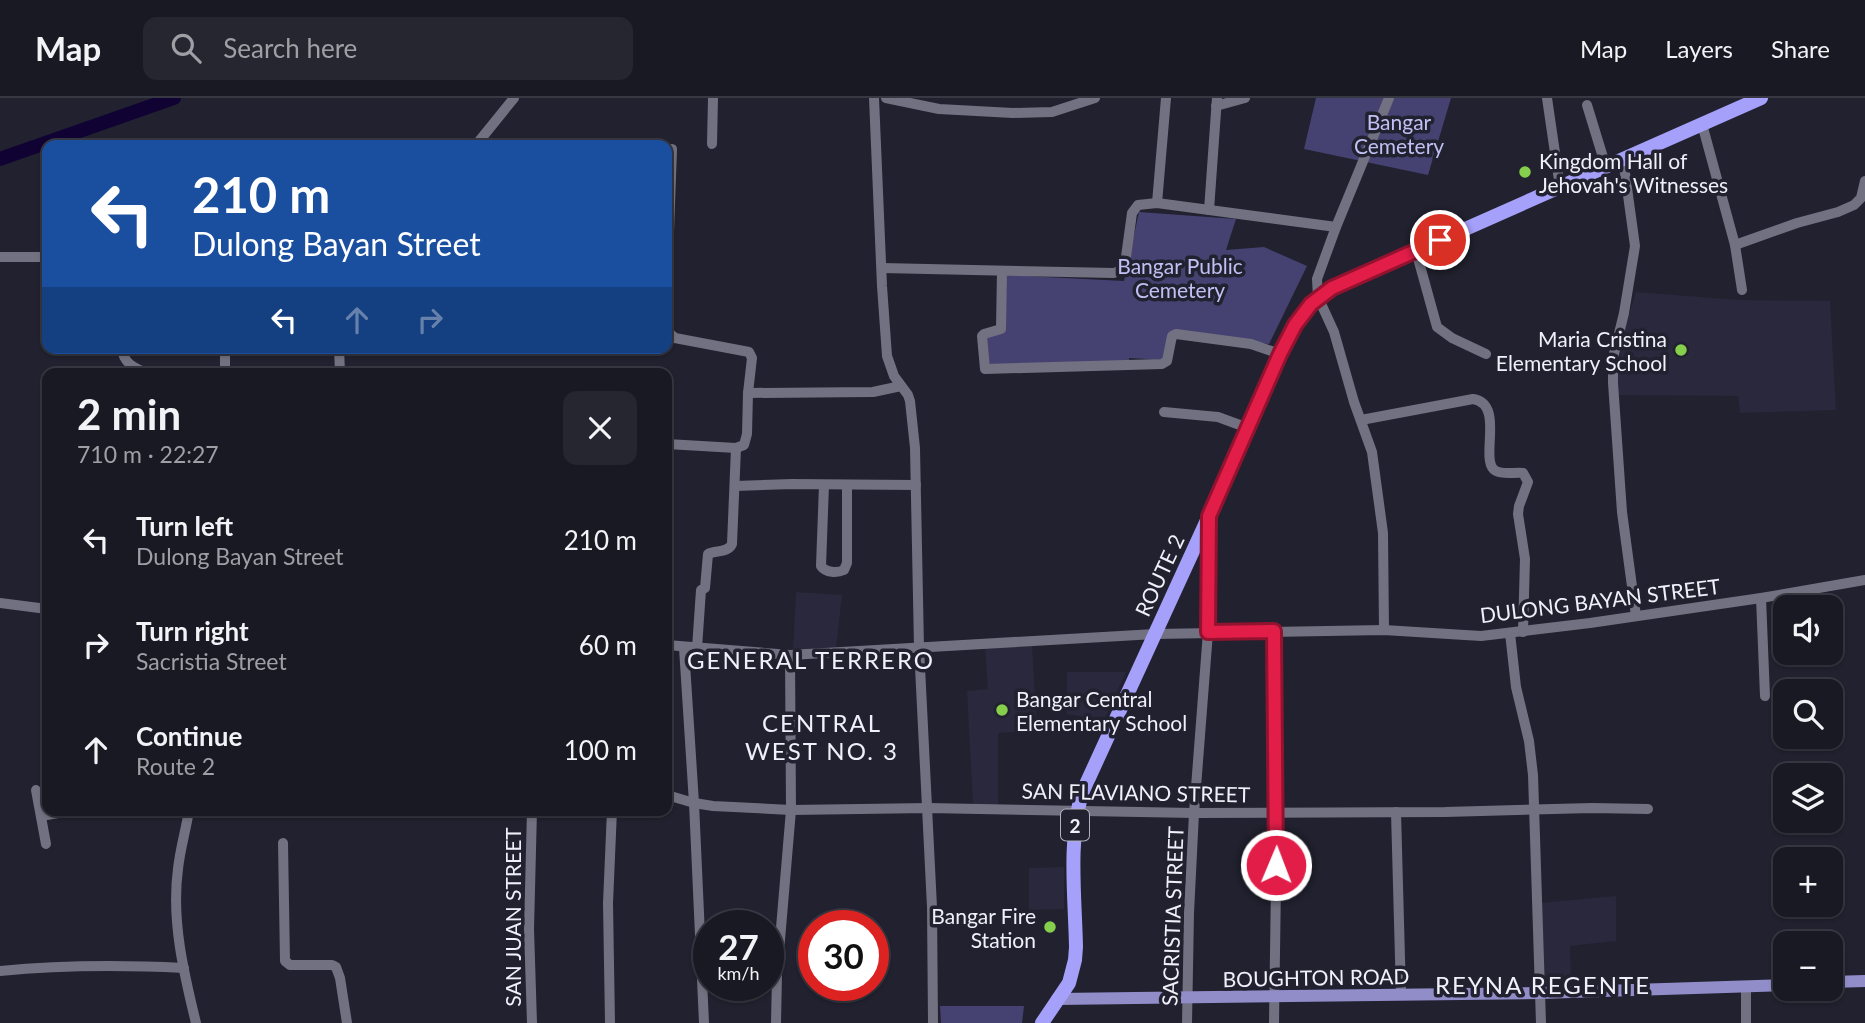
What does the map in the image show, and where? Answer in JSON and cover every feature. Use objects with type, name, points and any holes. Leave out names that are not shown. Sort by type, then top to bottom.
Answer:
[{"type":"highway","name":"ROUTE 2","points":[[1042,1023],[1069,983],[1075,960],[1073,850],[1077,811],[1088,776],[1209,516],[1280,354],[1304,311],[1332,288],[1761,98]]},
{"type":"main road","points":[[1843,982],[1865,981]]},
{"type":"main road","name":"BOUGHTON ROAD","points":[[1057,999],[1540,993],[1773,985]]},
{"type":"street","points":[[480,140],[514,98]]},
{"type":"street","points":[[712,144],[713,98]]},
{"type":"street","points":[[874,98],[887,356],[894,376],[908,395],[912,411],[919,647],[932,907],[933,1023]]},
{"type":"street","points":[[886,98],[939,109],[1013,113],[1052,112],[1095,98]]},
{"type":"street","points":[[1157,203],[1166,98]]},
{"type":"street","points":[[1209,210],[1217,102],[1245,98]]},
{"type":"street","points":[[1384,631],[1383,533],[1371,446],[1360,420],[1334,332],[1318,297],[1317,279],[1389,98]]},
{"type":"street","points":[[1547,98],[1560,187]]},
{"type":"street","points":[[1587,105],[1606,167]]},
{"type":"street","points":[[1702,124],[1735,245],[1742,290]]},
{"type":"street","points":[[672,172],[673,149]]},
{"type":"street","points":[[1623,159],[1635,246],[1624,313],[1613,358],[1613,383],[1622,512],[1636,616]]},
{"type":"street","points":[[1735,245],[1854,205],[1861,198],[1865,181]]},
{"type":"street","points":[[882,268],[1106,274],[1118,272],[1125,264],[1133,210],[1138,205],[1157,203],[1336,228]]},
{"type":"street","points":[[1416,251],[1438,329],[1486,354]]},
{"type":"street","points":[[0,257],[42,257]]},
{"type":"street","points":[[1002,271],[1001,329],[982,336],[985,369],[1162,364],[1167,360],[1172,336],[1176,334],[1251,344],[1280,354]]},
{"type":"street","points":[[672,335],[750,352],[752,358],[744,446],[736,448],[672,444]]},
{"type":"street","points":[[123,354],[127,362],[138,368]]},
{"type":"street","points":[[748,393],[873,392],[901,386]]},
{"type":"street","points":[[1360,420],[1473,399],[1479,400],[1486,407],[1490,419],[1492,468],[1496,471],[1523,473],[1528,482],[1518,514],[1525,559],[1523,632]]},
{"type":"street","points":[[1164,412],[1218,418],[1248,428]]},
{"type":"street","points":[[697,648],[701,590],[705,588],[708,554],[726,550],[732,544],[736,448]]},
{"type":"street","points":[[824,485],[821,564],[824,569],[834,572],[844,570],[848,563],[847,485]]},
{"type":"street","points":[[735,486],[916,485]]},
{"type":"street","name":"SACRISTIA STREET","points":[[1187,1023],[1194,813],[1208,632],[1209,516]]},
{"type":"street","name":"DULONG BAYAN STREET","points":[[672,646],[790,655],[1208,632],[1384,631],[1481,636],[1761,598],[1865,580]]},
{"type":"street","points":[[1761,598],[1765,696]]},
{"type":"street","points":[[0,603],[42,607]]},
{"type":"street","points":[[1274,631],[1277,812],[1274,1023]]},
{"type":"street","points":[[1510,633],[1516,687],[1531,756],[1541,1023]]},
{"type":"street","points":[[684,648],[704,1023]]},
{"type":"street","points":[[776,1023],[777,975],[792,810],[790,655]]},
{"type":"street","points":[[36,790],[46,845]]},
{"type":"street","name":"SAN FLAVIANO STREET","points":[[672,796],[713,806],[792,810],[928,808],[1194,813],[1648,809]]},
{"type":"street","points":[[1396,812],[1401,995]]},
{"type":"street","points":[[188,816],[178,870],[176,909],[184,968],[196,1023]]},
{"type":"street","name":"SAN JUAN STREET","points":[[532,816],[529,929],[532,1023]]},
{"type":"street","points":[[610,1023],[608,903],[612,816]]},
{"type":"street","points":[[283,843],[285,961],[290,965],[336,967],[340,974],[347,1023]]},
{"type":"street","points":[[0,971],[52,967],[184,968]]},
{"type":"street","points":[[1746,986],[1746,1023]]},
{"type":"shaded area","points":[[1636,292],[1739,300],[1830,301],[1836,410],[1740,413],[1738,396],[1618,395],[1617,369],[1624,330]]},
{"type":"shaded area","points":[[796,592],[842,595],[836,648],[793,651]]},
{"type":"shaded area","name":"Bangar Central Elementary School","points":[[1032,643],[1037,730],[998,733],[998,805],[973,805],[967,691],[988,689],[985,646]]},
{"type":"shaded area","points":[[1067,672],[1126,672],[1104,720],[1067,714]]},
{"type":"shaded area","points":[[1064,867],[1064,909],[1029,910],[1029,868]]},
{"type":"shaded area","points":[[1616,896],[1616,941],[1570,946],[1571,980],[1544,982],[1540,903]]},
{"type":"green space","name":"Bangar Cemetery","points":[[1316,98],[1451,98],[1428,175],[1304,149]]},
{"type":"green space","name":"Bangar Public Cemetery","points":[[1139,212],[1236,219],[1226,250],[1264,247],[1307,266],[1269,344],[1172,332],[1165,360],[1129,358],[1129,363],[987,366],[987,335],[1005,330],[1004,275],[1124,281]]},
{"type":"green space","points":[[940,1006],[1024,1006],[1022,1023],[941,1023]]},
{"type":"waterway","points":[[54,140],[174,98]]},
{"type":"waterway","points":[[0,159],[42,144]]},
{"type":"place","name":"Kingdom Hall of Jehovah's Witnesses","points":[[1525,172]]},
{"type":"place","name":"Maria Cristina Elementary School","points":[[1681,350]]},
{"type":"place","name":"Bangar Central Elementary School","points":[[1002,710]]},
{"type":"place","name":"Bangar Fire Station","points":[[1050,927]]},
{"type":"district","name":"GENERAL TERRERO","points":[[811,659]]},
{"type":"district","name":"CENTRAL WEST NO. 3","points":[[822,736]]},
{"type":"district","name":"REYNA REGENTE","points":[[1543,984]]},
{"type":"route","points":[[1276,865],[1274,631],[1208,632],[1209,516],[1280,354],[1304,311],[1332,288],[1440,240]]}]
